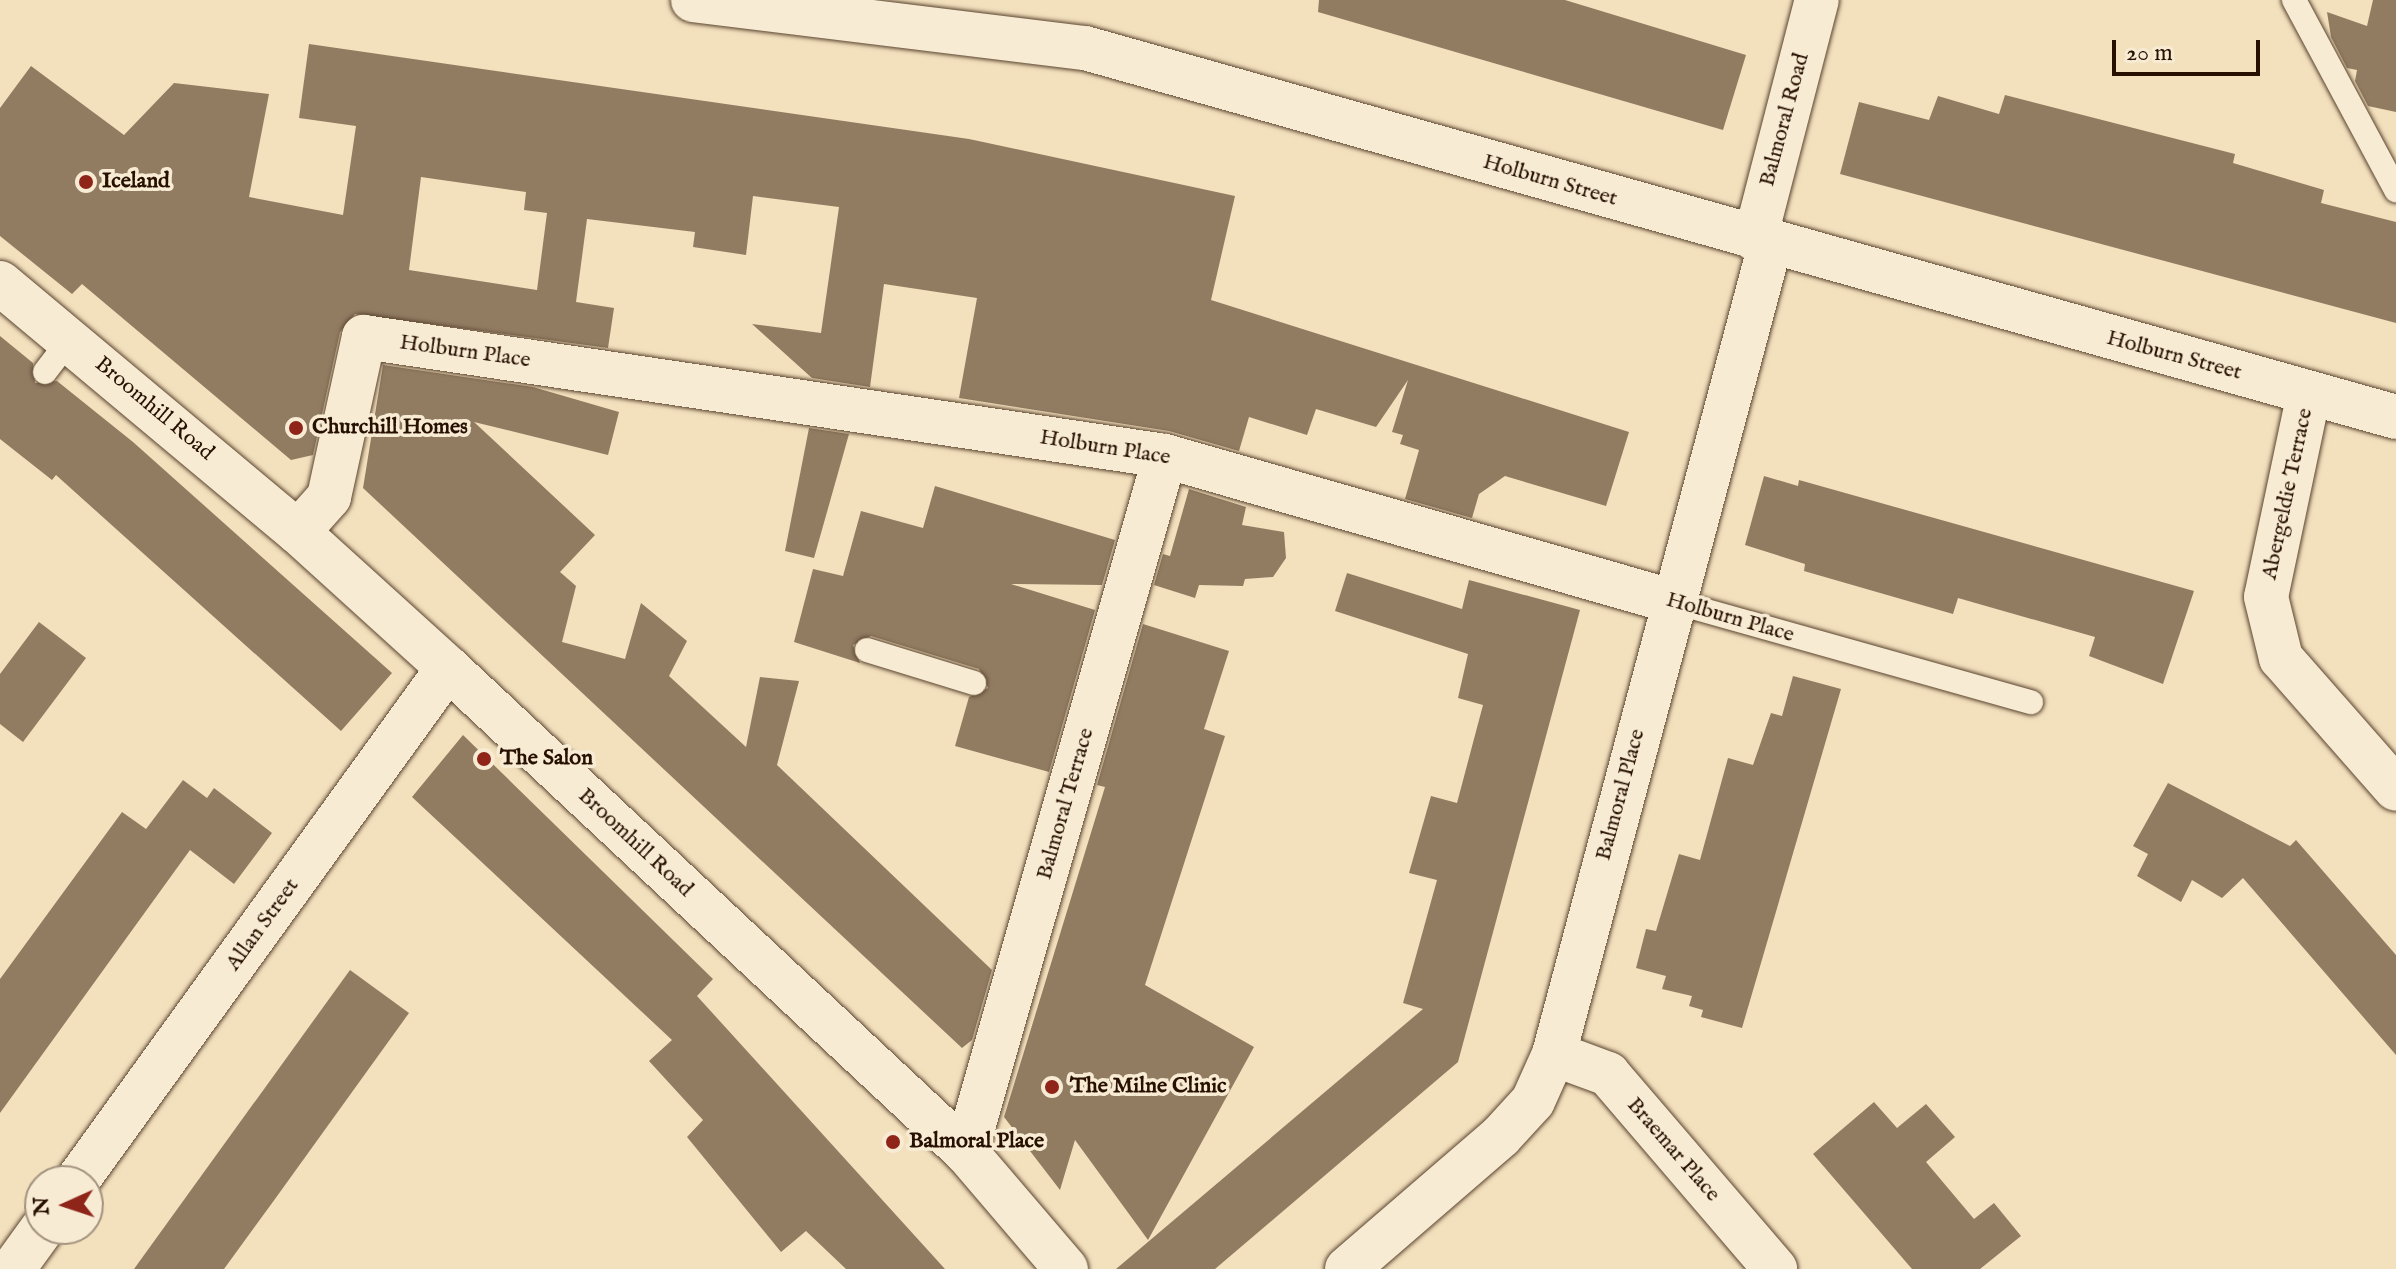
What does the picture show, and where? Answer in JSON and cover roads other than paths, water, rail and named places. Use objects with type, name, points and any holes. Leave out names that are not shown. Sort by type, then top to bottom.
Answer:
[{"type":"street","name":"Holburn Street","points":[[693,0],[887,12],[1085,48],[1762,242],[2396,417]]},
{"type":"street","name":"Balmoral Road","points":[[1762,242],[1817,0]]},
{"type":"street","name":"Balmoral Place","points":[[1347,1269],[1501,1136],[1533,1101],[1554,1054],[1762,242]]},
{"type":"street","name":"Broomhill Road","points":[[0,283],[71,338],[298,532],[448,668],[966,1152],[1066,1269]]},
{"type":"street","name":"Holburn Place","points":[[298,532],[329,497],[364,337],[1165,456],[1671,601]]},
{"type":"street","name":"Abergeldie Terrace","points":[[2309,393],[2266,597],[2281,658],[2396,789]]},
{"type":"street","name":"Balmoral Terrace","points":[[966,1152],[1080,714],[1165,456]]},
{"type":"street","name":"Allan Street","points":[[89,1165],[448,668]]},
{"type":"street","name":"Braemar Place","points":[[1554,1054],[1608,1074],[1775,1269]]},
{"type":"street","points":[[13,1269],[30,1245]]},
{"type":"lane","points":[[2294,0],[2396,190]]},
{"type":"lane","points":[[45,372],[71,338]]},
{"type":"lane","name":"Holburn Place","points":[[1671,601],[2031,702]]},
{"type":"lane","points":[[867,650],[974,683]]},
{"type":"place","name":"Iceland","points":[[86,182]]},
{"type":"place","name":"Churchill Homes","points":[[296,428]]},
{"type":"place","name":"The Salon","points":[[484,759]]},
{"type":"place","name":"The Milne Clinic","points":[[1052,1087]]},
{"type":"place","name":"Balmoral Place","points":[[893,1142]]}]
